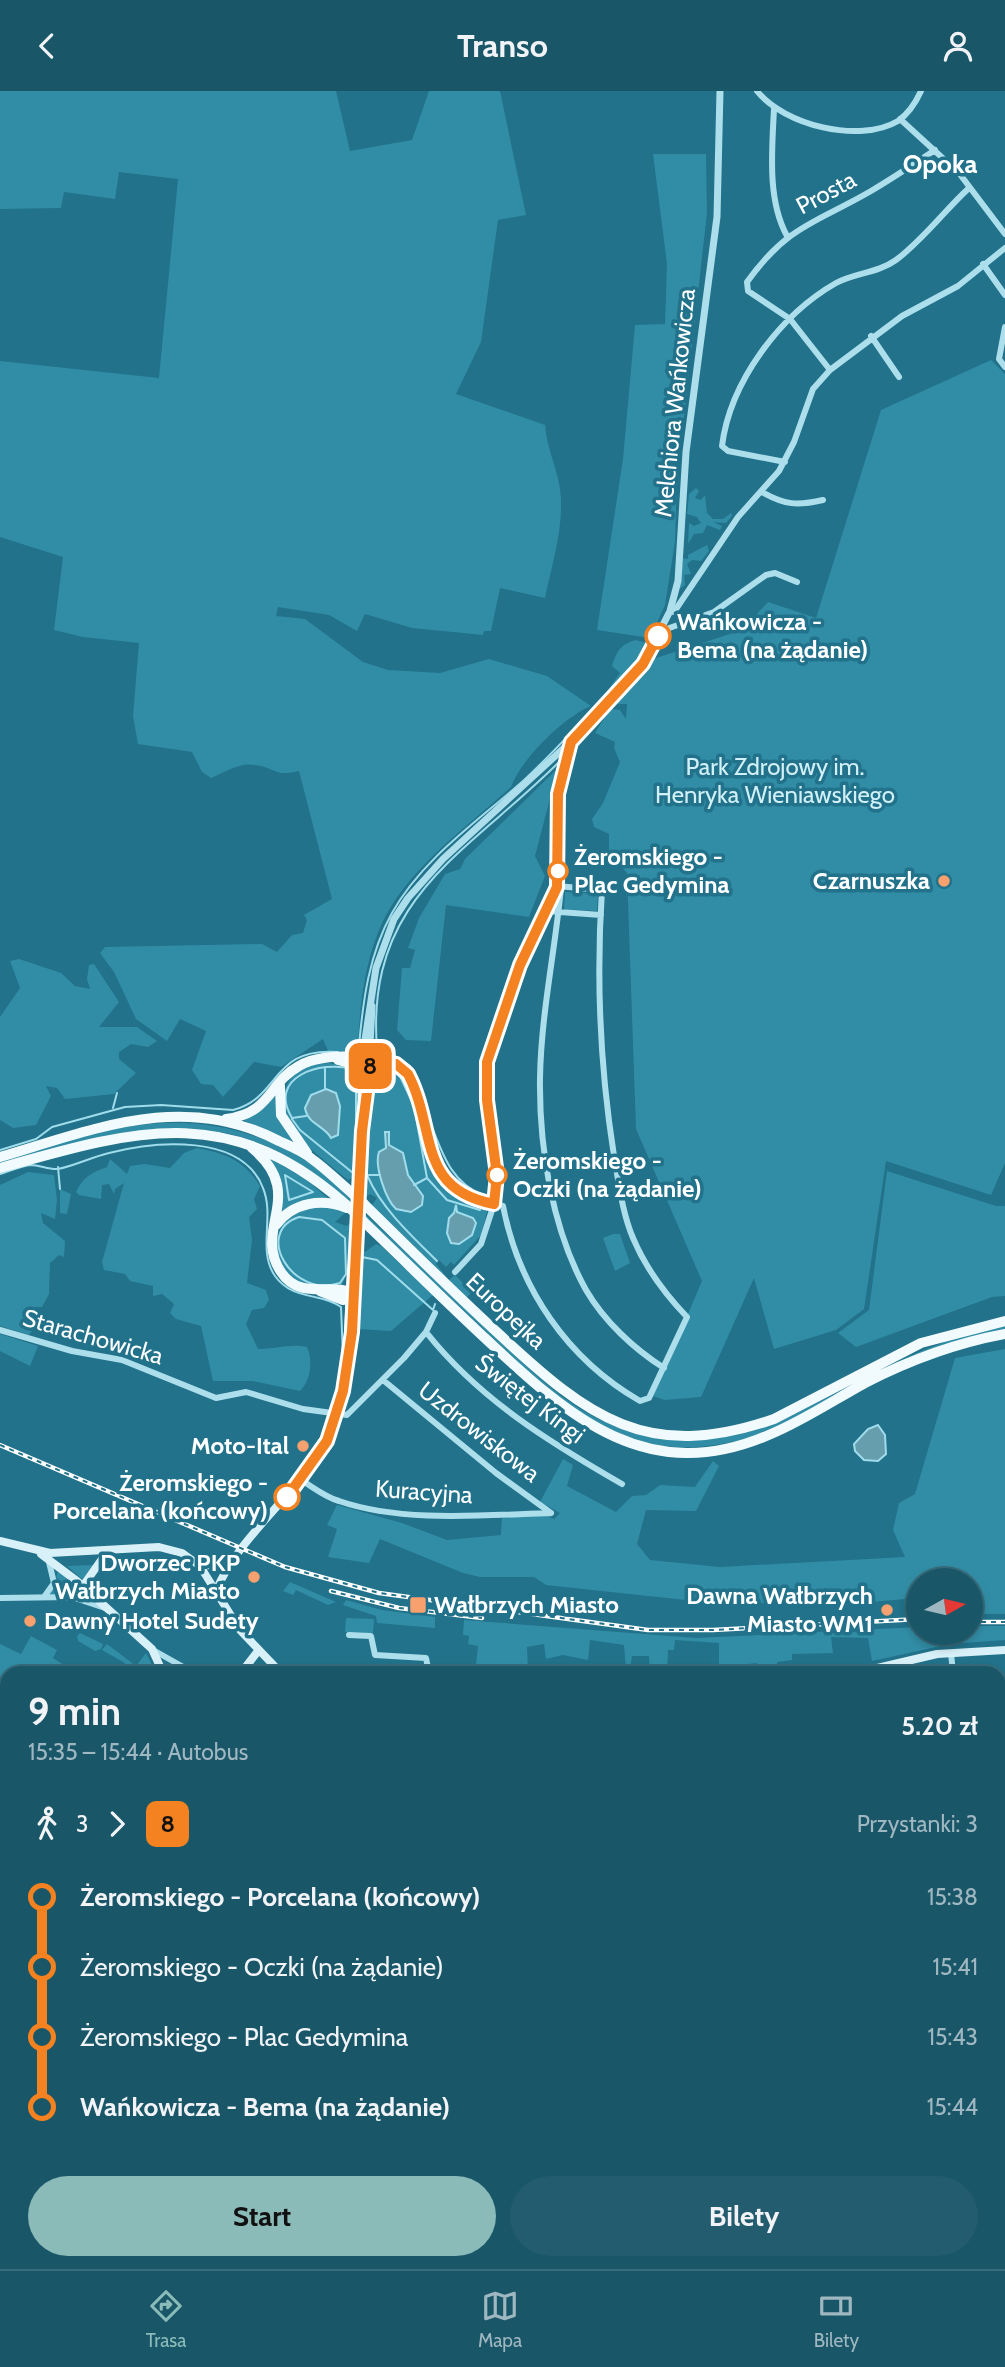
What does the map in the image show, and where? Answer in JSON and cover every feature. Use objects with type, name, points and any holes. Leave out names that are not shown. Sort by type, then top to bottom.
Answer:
[{"type":"main road","points":[[215,1119],[251,1112],[289,1073],[304,1063],[334,1059],[365,1061],[347,1360],[337,1415],[327,1441],[301,1480],[229,1563],[216,1591]]},
{"type":"main road","points":[[282,1082],[278,1102],[281,1115],[310,1157]]},
{"type":"main road","name":"Europejka","points":[[0,1157],[129,1120],[156,1116],[215,1119],[263,1133],[310,1157],[353,1194],[471,1308],[567,1395],[604,1418],[655,1433],[710,1436],[748,1428],[784,1414],[921,1343],[1005,1321]]},
{"type":"main road","name":"Europejka","points":[[0,1168],[75,1146],[145,1133],[177,1132],[244,1143],[298,1167],[352,1210],[521,1372],[566,1409],[594,1429],[646,1447],[687,1452],[740,1445],[772,1434],[909,1362],[944,1349],[1005,1334]]},
{"type":"main road","points":[[244,1143],[264,1160],[276,1180],[279,1199],[273,1255],[282,1275],[298,1287],[350,1296]]},
{"type":"main road","points":[[274,1228],[286,1214],[311,1203],[333,1203],[352,1210]]},
{"type":"main road","points":[[0,1541],[46,1556],[152,1649],[160,1666]]},
{"type":"main road","points":[[35,1551],[79,1554],[168,1548],[182,1553],[200,1566],[240,1630],[274,1666]]},
{"type":"main road","points":[[83,1586],[107,1552]]},
{"type":"main road","points":[[200,1566],[229,1563]]},
{"type":"main road","points":[[885,1666],[951,1653],[1005,1650]]},
{"type":"main road","points":[[246,1666],[258,1651]]},
{"type":"street","name":"Melchiora Wańkowicza","points":[[365,1061],[371,998],[383,945],[394,919],[416,888],[571,742],[643,664],[672,611],[678,581],[686,452],[717,218],[720,91]]},
{"type":"street","points":[[757,91],[774,109],[795,120],[851,130],[875,129],[900,119],[921,91]]},
{"type":"street","points":[[774,109],[774,196],[777,218],[787,236]]},
{"type":"street","points":[[900,119],[935,150],[1005,235]]},
{"type":"street","name":"Prosta","points":[[790,319],[748,291],[747,282],[787,236],[821,215],[872,191],[935,150]]},
{"type":"street","points":[[785,462],[729,451],[722,446],[725,422],[742,384],[790,319],[837,282],[895,261],[969,188]]},
{"type":"street","points":[[683,624],[672,611],[738,517],[785,462],[807,403],[830,370],[902,316],[939,299],[1005,248]]},
{"type":"street","points":[[983,264],[1005,295]]},
{"type":"street","points":[[790,319],[830,370]]},
{"type":"street","points":[[1005,327],[999,359],[1005,367]]},
{"type":"street","points":[[872,336],[899,377]]},
{"type":"street","points":[[762,492],[785,505],[797,506],[822,501]]},
{"type":"street","points":[[661,631],[728,605],[766,575],[775,573],[797,582]]},
{"type":"street","points":[[571,742],[558,794],[559,912],[540,1078],[543,1139],[556,1205],[570,1251],[587,1291],[620,1332],[664,1368]]},
{"type":"street","points":[[454,1272],[481,1244],[494,1204],[497,1175],[487,1100],[487,1062],[520,965],[559,887]]},
{"type":"street","points":[[365,1061],[396,1064],[408,1074],[444,1180],[462,1195],[503,1206],[509,1238],[525,1274],[558,1332],[600,1375],[640,1401],[649,1398],[687,1317],[662,1291],[643,1260],[624,1212],[601,1053],[603,890],[559,887]]},
{"type":"street","points":[[546,911],[601,915]]},
{"type":"street","points":[[337,1415],[352,1413],[426,1332],[435,1313]]},
{"type":"street","name":"Starachowicka","points":[[0,1330],[72,1351],[122,1360],[216,1398],[246,1392],[303,1409],[337,1415]]},
{"type":"street","name":"Świętej Kingi","points":[[426,1332],[453,1365],[485,1395],[530,1429],[622,1485]]},
{"type":"street","name":"Uzdrowiskowa","points":[[383,1380],[496,1473],[551,1513]]},
{"type":"street","name":"Kuracyjna","points":[[301,1480],[337,1501],[413,1514],[442,1517],[551,1513]]},
{"type":"street","points":[[44,1597],[54,1583],[53,1570],[46,1556]]},
{"type":"street","points":[[72,1597],[83,1586]]},
{"type":"street","points":[[0,1598],[72,1597],[107,1608]]},
{"type":"street","points":[[349,1635],[371,1636],[375,1655],[426,1658],[428,1666]]},
{"type":"street","points":[[152,1649],[182,1666]]},
{"type":"street","points":[[951,1653],[952,1666]]},
{"type":"green space","points":[[0,91],[336,91],[350,151],[412,140],[429,91],[500,91],[526,215],[498,220],[481,342],[456,394],[545,425],[559,481],[561,516],[545,598],[500,588],[491,631],[484,631],[483,635],[412,628],[365,614],[357,631],[329,615],[278,607],[276,616],[305,619],[363,662],[388,670],[440,673],[489,659],[547,676],[591,706],[556,729],[524,764],[511,787],[441,848],[409,881],[395,900],[372,949],[362,997],[358,1046],[353,1051],[328,1051],[323,1039],[281,1067],[254,1062],[223,1097],[213,1085],[201,1084],[192,1070],[206,1031],[180,1019],[167,1041],[136,1019],[114,972],[100,953],[105,947],[262,944],[277,952],[292,935],[303,933],[307,920],[304,915],[332,899],[299,771],[279,773],[249,764],[211,778],[202,772],[192,752],[138,744],[133,716],[139,643],[83,637],[54,630],[63,557],[0,537],[0,361],[159,378],[178,179],[119,172],[115,199],[64,192],[61,208],[0,209]]},
{"type":"green space","points":[[653,154],[706,154],[707,213],[677,478],[675,542],[665,605],[650,638],[597,630],[623,459],[635,325],[665,324],[667,264]]},
{"type":"green space","name":"Park Zdrojowy im. Henryka Wieniawskiego","points":[[991,360],[1005,374],[1005,1163],[991,1195],[886,1161],[864,1309],[836,1330],[774,1349],[754,1278],[701,1397],[665,1400],[653,1396],[702,1281],[636,1129],[627,873],[609,854],[609,834],[594,827],[592,819],[603,803],[620,762],[614,748],[615,742],[595,733],[610,709],[620,710],[626,719],[627,704],[618,704],[618,700],[653,659],[742,630],[768,602],[816,618],[881,410]]},
{"type":"green space","points":[[696,488],[699,491],[695,498],[701,500],[705,495],[707,513],[713,519],[723,519],[731,513],[732,516],[726,523],[713,522],[722,526],[720,530],[707,525],[703,533],[694,534],[688,544],[689,523],[694,526],[701,523],[697,517],[687,514],[689,494]]},
{"type":"green space","points":[[707,545],[709,551],[701,561],[692,560],[687,564],[691,574],[684,575],[685,585],[680,589],[683,558],[688,559],[688,555]]},
{"type":"green space","points":[[635,640],[649,643],[639,660],[612,691],[610,687],[620,673],[612,666],[616,656],[622,646]]},
{"type":"green space","points":[[558,768],[535,856],[545,876],[529,917],[446,905],[431,1041],[406,1040],[397,1030],[402,968],[410,968],[415,950],[408,948],[419,918],[445,874],[460,869],[465,859]]},
{"type":"green space","points":[[565,892],[598,894],[597,911],[564,909]]},
{"type":"green space","points":[[19,959],[61,973],[75,986],[90,989],[87,979],[89,965],[94,964],[119,1002],[99,1027],[137,1027],[157,1041],[148,1047],[131,1044],[119,1052],[119,1059],[136,1073],[114,1094],[65,1099],[57,1088],[46,1086],[51,1096],[36,1125],[13,1128],[0,1120],[0,1017],[20,988],[10,961]]},
{"type":"green space","points":[[329,1063],[357,1069],[359,1080],[353,1225],[350,1255],[345,1277],[339,1288],[301,1283],[287,1274],[278,1261],[276,1246],[280,1230],[289,1217],[303,1208],[322,1206],[345,1213],[335,1222],[347,1226],[352,1221],[353,1204],[289,1158],[244,1138],[210,1130],[175,1128],[140,1131],[105,1136],[0,1164],[0,1160],[102,1131],[135,1125],[200,1124],[235,1130],[282,1147],[327,1176],[353,1202],[353,1177],[348,1180],[314,1152],[290,1127],[285,1116],[285,1093],[291,1078],[303,1069]]},
{"type":"green space","points":[[390,1066],[402,1073],[408,1081],[440,1180],[459,1197],[488,1208],[481,1235],[454,1265],[451,1262],[446,1267],[439,1260],[436,1264],[449,1280],[455,1275],[472,1292],[465,1299],[371,1207],[377,1198],[370,1194],[363,1199],[372,1072],[378,1067]]},
{"type":"green space","points":[[276,1094],[279,1119],[295,1143],[243,1120]]},
{"type":"green space","points":[[197,1148],[233,1159],[248,1170],[260,1186],[254,1199],[257,1209],[249,1217],[252,1240],[247,1283],[266,1290],[269,1300],[264,1308],[252,1310],[246,1324],[258,1349],[307,1347],[310,1370],[300,1391],[253,1381],[213,1381],[201,1326],[176,1319],[170,1313],[174,1304],[162,1294],[153,1296],[153,1286],[130,1281],[125,1274],[104,1270],[102,1262],[124,1183],[115,1189],[114,1194],[109,1184],[102,1185],[101,1199],[79,1195],[76,1192],[82,1182],[92,1173],[107,1167],[110,1159],[127,1174],[130,1166],[145,1164],[170,1168],[184,1153]]},
{"type":"green space","points":[[266,1156],[304,1178],[329,1199],[281,1214]]},
{"type":"green space","points":[[887,1171],[996,1206],[1005,1206],[1005,1296],[992,1297],[856,1347],[838,1333],[869,1310]]},
{"type":"green space","points":[[28,1172],[54,1175],[57,1200],[55,1219],[41,1213],[43,1223],[65,1241],[64,1257],[59,1255],[50,1263],[49,1294],[42,1307],[34,1307],[34,1328],[29,1335],[0,1326],[0,1185]]},
{"type":"green space","points":[[60,1189],[71,1194],[67,1214],[60,1213]]},
{"type":"green space","points":[[363,1212],[550,1387],[598,1419],[649,1436],[702,1440],[755,1430],[781,1420],[916,1353],[973,1333],[1005,1326],[1005,1331],[958,1341],[760,1435],[703,1446],[645,1443],[608,1431],[561,1401],[395,1246]]},
{"type":"green space","points":[[620,1234],[630,1263],[615,1271],[603,1238]]},
{"type":"green space","points":[[361,1243],[365,1252],[376,1244],[381,1246],[433,1295],[391,1331],[358,1329]]},
{"type":"green space","points":[[0,1334],[38,1346],[30,1366],[0,1351]]},
{"type":"green space","points":[[1005,1349],[1005,1614],[984,1614],[984,1568],[906,1568],[906,1599],[850,1604],[704,1602],[546,1585],[534,1577],[480,1577],[463,1573],[380,1539],[369,1563],[328,1557],[337,1529],[327,1525],[337,1505],[402,1523],[447,1540],[501,1535],[502,1518],[542,1514],[554,1519],[560,1513],[540,1502],[563,1459],[573,1465],[567,1486],[616,1512],[632,1496],[646,1495],[660,1485],[695,1487],[713,1461],[719,1466],[696,1511],[646,1510],[637,1544],[650,1560],[720,1567],[905,1557],[893,1530],[899,1503],[915,1494],[955,1358]]},
{"type":"green space","points":[[94,1565],[83,1580],[67,1566]]},
{"type":"green space","points":[[61,1572],[77,1588],[63,1594],[50,1594],[56,1584],[57,1573]]},
{"type":"green space","points":[[290,1582],[336,1602],[328,1605],[296,1590],[293,1595],[283,1591]]},
{"type":"green space","points":[[346,1600],[382,1610],[435,1617],[435,1628],[377,1623],[376,1616],[343,1605]]},
{"type":"green space","points":[[346,1618],[374,1619],[373,1633],[345,1632]]},
{"type":"green space","points":[[464,1620],[696,1638],[906,1628],[906,1645],[945,1645],[872,1661],[868,1638],[831,1637],[833,1653],[792,1654],[792,1660],[777,1662],[778,1666],[759,1666],[756,1663],[748,1666],[719,1666],[719,1643],[675,1640],[674,1650],[668,1650],[667,1666],[650,1666],[649,1656],[632,1656],[630,1666],[626,1666],[624,1645],[590,1640],[588,1660],[563,1655],[546,1659],[544,1644],[527,1647],[528,1666],[504,1666],[476,1665],[478,1646],[468,1644],[469,1636],[463,1635]]},
{"type":"green space","points":[[984,1626],[1005,1626],[1005,1640],[984,1642]]},
{"type":"green space","points":[[80,1633],[103,1644],[101,1649],[95,1651],[78,1641],[77,1636]]},
{"type":"green space","points":[[31,1636],[57,1650],[53,1658],[65,1666],[0,1666],[0,1644],[21,1654]]},
{"type":"green space","points":[[107,1644],[136,1666],[124,1666],[125,1663],[102,1650]]},
{"type":"green space","points":[[146,1653],[152,1666],[136,1666]]},
{"type":"shaded area","points":[[326,1089],[336,1093],[340,1106],[338,1135],[331,1138],[309,1118],[305,1108],[311,1095]]},
{"type":"shaded area","points":[[385,1132],[389,1132],[389,1145],[403,1153],[408,1175],[423,1196],[422,1205],[411,1212],[396,1209],[392,1205],[382,1182],[378,1158],[379,1152],[386,1148]]},
{"type":"shaded area","points":[[456,1205],[457,1212],[473,1218],[476,1223],[472,1235],[459,1244],[451,1243],[447,1233],[449,1218]]},
{"type":"shaded area","points":[[878,1425],[885,1435],[886,1454],[878,1461],[864,1460],[855,1451],[854,1444],[868,1429]]},
{"type":"waterway","points":[[354,1052],[359,1046],[365,995],[378,945],[404,893],[435,858],[523,781],[591,713]]},
{"type":"waterway","points":[[429,1119],[410,1066],[377,1049],[378,996],[388,951],[406,914],[431,881],[460,851],[563,758]]},
{"type":"waterway","points":[[0,1150],[36,1139],[52,1127],[125,1107],[161,1105],[233,1110],[249,1104],[261,1095],[278,1074],[300,1057],[338,1052]]},
{"type":"waterway","points":[[306,1116],[292,1118],[286,1104],[286,1092],[292,1082],[301,1075],[326,1067],[352,1069],[356,1078],[356,1152]]},
{"type":"waterway","points":[[325,1068],[325,1089]]},
{"type":"waterway","points":[[414,1106],[399,1074],[389,1069],[376,1073],[368,1126],[366,1169],[381,1200],[437,1261]]},
{"type":"waterway","points":[[113,1108],[117,1093]]},
{"type":"waterway","points":[[416,1117],[427,1178]]},
{"type":"waterway","points":[[292,1119],[300,1130],[353,1173]]},
{"type":"waterway","points":[[432,1127],[456,1176],[472,1190],[483,1195]]},
{"type":"waterway","points":[[0,1174],[31,1165],[58,1169],[109,1153],[172,1144],[195,1145],[237,1158],[252,1170],[263,1188],[267,1210],[267,1255],[275,1276],[282,1284],[298,1293],[324,1299],[341,1307],[343,1357]]},
{"type":"waterway","points":[[353,1172],[355,1159]]},
{"type":"waterway","points":[[58,1167],[60,1189]]},
{"type":"waterway","points":[[285,1175],[313,1192],[289,1200],[285,1175]]},
{"type":"waterway","points":[[367,1175],[380,1175]]},
{"type":"waterway","points":[[414,1185],[427,1178],[447,1200],[480,1210]]},
{"type":"waterway","points":[[299,1217],[322,1220],[345,1238],[346,1274],[340,1283],[323,1285],[307,1282],[284,1262],[279,1249],[279,1236],[286,1225],[299,1217]]},
{"type":"waterway","points":[[362,1257],[377,1260],[433,1310],[435,1304]]},
{"type":"railway","points":[[0,1445],[285,1567],[379,1593],[648,1630],[713,1630],[906,1620]]},
{"type":"railway","points":[[331,1591],[399,1608],[482,1618]]},
{"type":"railway","points":[[984,1622],[1005,1622]]},
{"type":"bus line","name":"8","points":[[287,1497],[327,1441],[343,1391],[352,1332],[362,1131],[371,1061],[396,1064],[408,1074],[414,1086],[430,1147],[444,1180],[462,1195],[494,1204],[497,1175],[487,1100],[487,1062],[520,965],[557,887],[558,794],[571,742],[643,664],[658,636]]},
{"type":"place","name":"Wańkowicza - Bema (na żądanie)","points":[[658,636]]},
{"type":"place","name":"Żeromskiego - Plac Gedymina","points":[[558,871]]},
{"type":"place","name":"Czarnuszka","points":[[944,881]]},
{"type":"place","name":"Żeromskiego - Oczki (na żądanie)","points":[[497,1175]]},
{"type":"place","name":"Moto-Ital","points":[[303,1446]]},
{"type":"place","name":"Żeromskiego - Porcelana (końcowy)","points":[[287,1497]]},
{"type":"place","name":"Dworzec PKP Wałbrzych Miasto","points":[[254,1577]]},
{"type":"place","name":"Wałbrzych Miasto","points":[[418,1605]]},
{"type":"place","name":"Dawna Wałbrzych Miasto WM1","points":[[887,1610]]},
{"type":"place","name":"Dawny Hotel Sudety","points":[[30,1621]]},
{"type":"district","name":"Opoka","points":[[940,164]]}]
